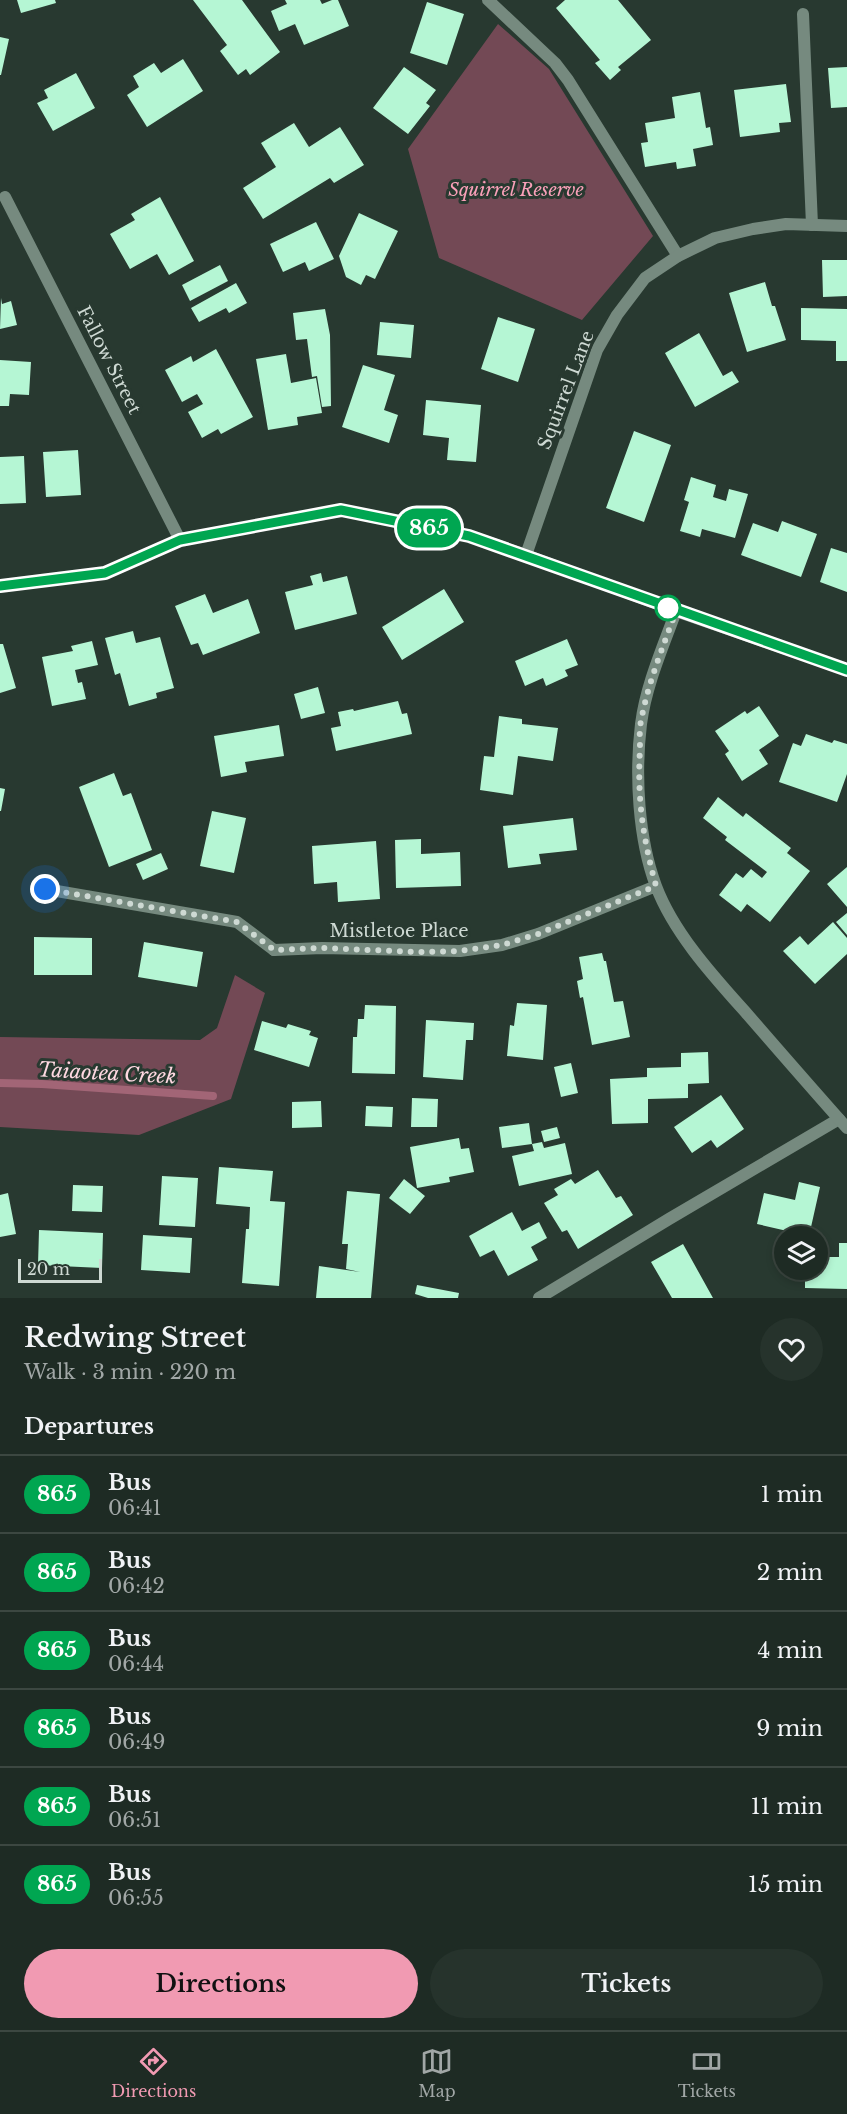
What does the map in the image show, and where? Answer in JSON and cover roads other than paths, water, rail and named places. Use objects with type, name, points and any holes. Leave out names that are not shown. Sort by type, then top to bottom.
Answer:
[{"type":"street","points":[[488,0],[555,63],[568,80],[678,256]]},
{"type":"street","points":[[803,14],[812,225]]},
{"type":"street","name":"Fallow Street","points":[[5,197],[180,540]]},
{"type":"street","name":"Squirrel Lane","points":[[526,555],[597,350],[617,315],[645,279],[678,256],[715,238],[786,224],[847,226]]},
{"type":"street","points":[[0,586],[105,573],[180,540],[341,510],[469,536],[847,670]]},
{"type":"street","points":[[539,1298],[669,1219],[843,1124],[702,963],[678,927],[656,886],[645,844],[639,808],[641,722],[654,670],[676,611]]},
{"type":"street","name":"Mistletoe Place","points":[[45,889],[237,922],[274,950],[322,948],[460,951],[502,945],[538,934],[656,886]]},
{"type":"waterway","name":"Taiaotea Creek","points":[[0,1083],[213,1096]]},
{"type":"park label","name":"Squirrel Reserve","points":[[516,190]]}]
